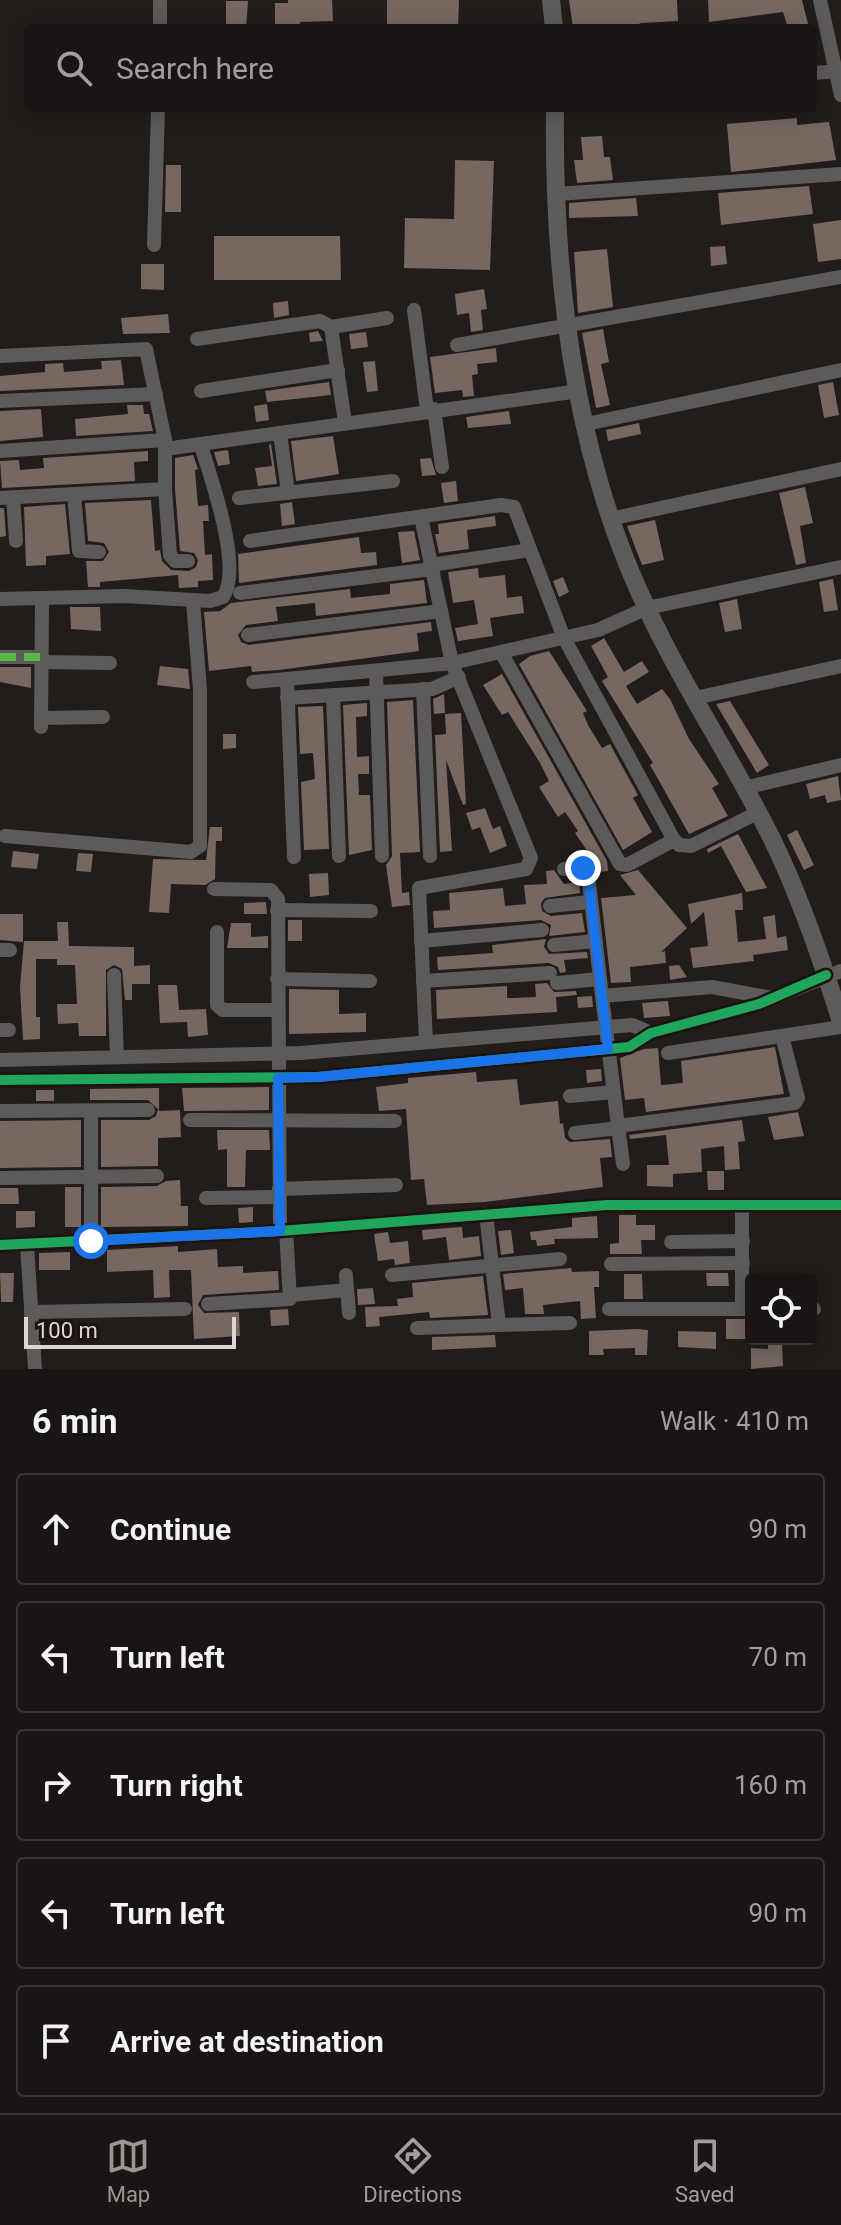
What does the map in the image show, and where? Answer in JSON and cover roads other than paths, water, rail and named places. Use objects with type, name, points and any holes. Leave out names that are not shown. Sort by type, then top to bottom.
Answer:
[{"type":"main road","points":[[551,0],[554,24]]},
{"type":"main road","points":[[555,112],[557,194],[569,326],[586,424],[610,519],[647,608],[757,813],[816,943],[834,973],[841,1024]]},
{"type":"street","points":[[160,0],[160,24]]},
{"type":"street","points":[[820,0],[841,95]]},
{"type":"street","points":[[817,73],[838,71]]},
{"type":"street","points":[[154,245],[158,112]]},
{"type":"street","points":[[557,194],[841,174]]},
{"type":"street","points":[[457,345],[841,277]]},
{"type":"street","points":[[414,310],[442,467]]},
{"type":"street","points":[[197,339],[320,321],[331,327],[387,318]]},
{"type":"street","points":[[331,327],[345,423]]},
{"type":"street","points":[[0,356],[143,348],[148,354],[165,445],[170,555],[175,561],[188,561]]},
{"type":"street","points":[[201,391],[338,370]]},
{"type":"street","points":[[586,424],[841,370]]},
{"type":"street","points":[[0,451],[201,446],[430,410],[579,391]]},
{"type":"street","points":[[0,401],[156,394]]},
{"type":"street","points":[[280,433],[288,493]]},
{"type":"street","points":[[0,599],[124,596],[218,600],[226,592],[228,581],[217,500],[201,446]]},
{"type":"street","points":[[610,519],[841,469]]},
{"type":"street","points":[[239,498],[393,481]]},
{"type":"street","points":[[16,541],[7,498],[165,489]]},
{"type":"street","points":[[74,494],[79,551],[99,552]]},
{"type":"street","points":[[250,541],[501,505],[514,507],[564,638],[674,840],[679,845],[691,846],[757,813]]},
{"type":"street","points":[[421,517],[452,663],[531,858],[526,869],[419,888],[426,1042]]},
{"type":"street","points":[[240,593],[432,567],[530,550]]},
{"type":"street","points":[[253,682],[452,663],[612,625],[647,608],[841,567]]},
{"type":"street","points":[[42,598],[41,723],[103,717]]},
{"type":"street","points":[[5,836],[191,852],[200,846],[200,690],[193,601]]},
{"type":"street","points":[[248,635],[441,611]]},
{"type":"street","points":[[501,652],[620,864],[627,865],[674,840]]},
{"type":"street","points":[[0,657],[110,663]]},
{"type":"street","points":[[695,698],[841,666]]},
{"type":"street","points":[[376,672],[382,856]]},
{"type":"street","points":[[287,698],[423,689],[459,677]]},
{"type":"street","points":[[287,679],[294,857]]},
{"type":"street","points":[[423,689],[430,856]]},
{"type":"street","points":[[333,695],[339,856]]},
{"type":"street","points":[[744,788],[841,765]]},
{"type":"street","points":[[564,869],[586,871],[623,1164]]},
{"type":"street","points":[[208,1304],[289,1300],[291,1295],[279,1193],[278,899],[271,890],[214,889]]},
{"type":"street","points":[[550,906],[590,902]]},
{"type":"street","points":[[277,910],[371,911]]},
{"type":"street","points":[[421,941],[542,930]]},
{"type":"street","points":[[217,932],[217,1005],[223,1010],[277,1010]]},
{"type":"street","points":[[554,945],[595,941]]},
{"type":"street","points":[[0,1080],[318,1077],[629,1047],[651,1033],[719,1017],[834,973]]},
{"type":"street","points":[[114,975],[117,1057]]},
{"type":"street","points":[[277,979],[370,981]]},
{"type":"street","points":[[423,981],[600,979]]},
{"type":"street","points":[[602,996],[712,987],[773,998]]},
{"type":"street","points":[[668,1053],[841,1024]]},
{"type":"street","points":[[0,1060],[277,1053],[632,1025],[651,1033]]},
{"type":"street","points":[[575,1133],[795,1103],[798,1098],[782,1036]]},
{"type":"street","points":[[570,1096],[614,1092]]},
{"type":"street","points":[[0,1111],[148,1110]]},
{"type":"street","points":[[91,1111],[91,1241]]},
{"type":"street","points":[[190,1120],[395,1121]]},
{"type":"street","points":[[0,1178],[157,1176]]},
{"type":"street","points":[[206,1198],[396,1185]]},
{"type":"street","points":[[0,1245],[283,1230],[607,1205],[841,1205]]},
{"type":"street","points":[[742,1205],[745,1286]]},
{"type":"street","points":[[486,1214],[499,1325]]},
{"type":"street","points":[[671,1242],[743,1241]]},
{"type":"street","points":[[27,1245],[35,1369]]},
{"type":"street","points":[[392,1275],[560,1259]]},
{"type":"street","points":[[611,1264],[743,1263]]},
{"type":"street","points":[[346,1275],[349,1313]]},
{"type":"street","points":[[291,1295],[347,1290]]},
{"type":"street","points":[[31,1312],[185,1309]]},
{"type":"street","points":[[609,1309],[745,1309]]},
{"type":"street","points":[[417,1328],[570,1323]]}]
